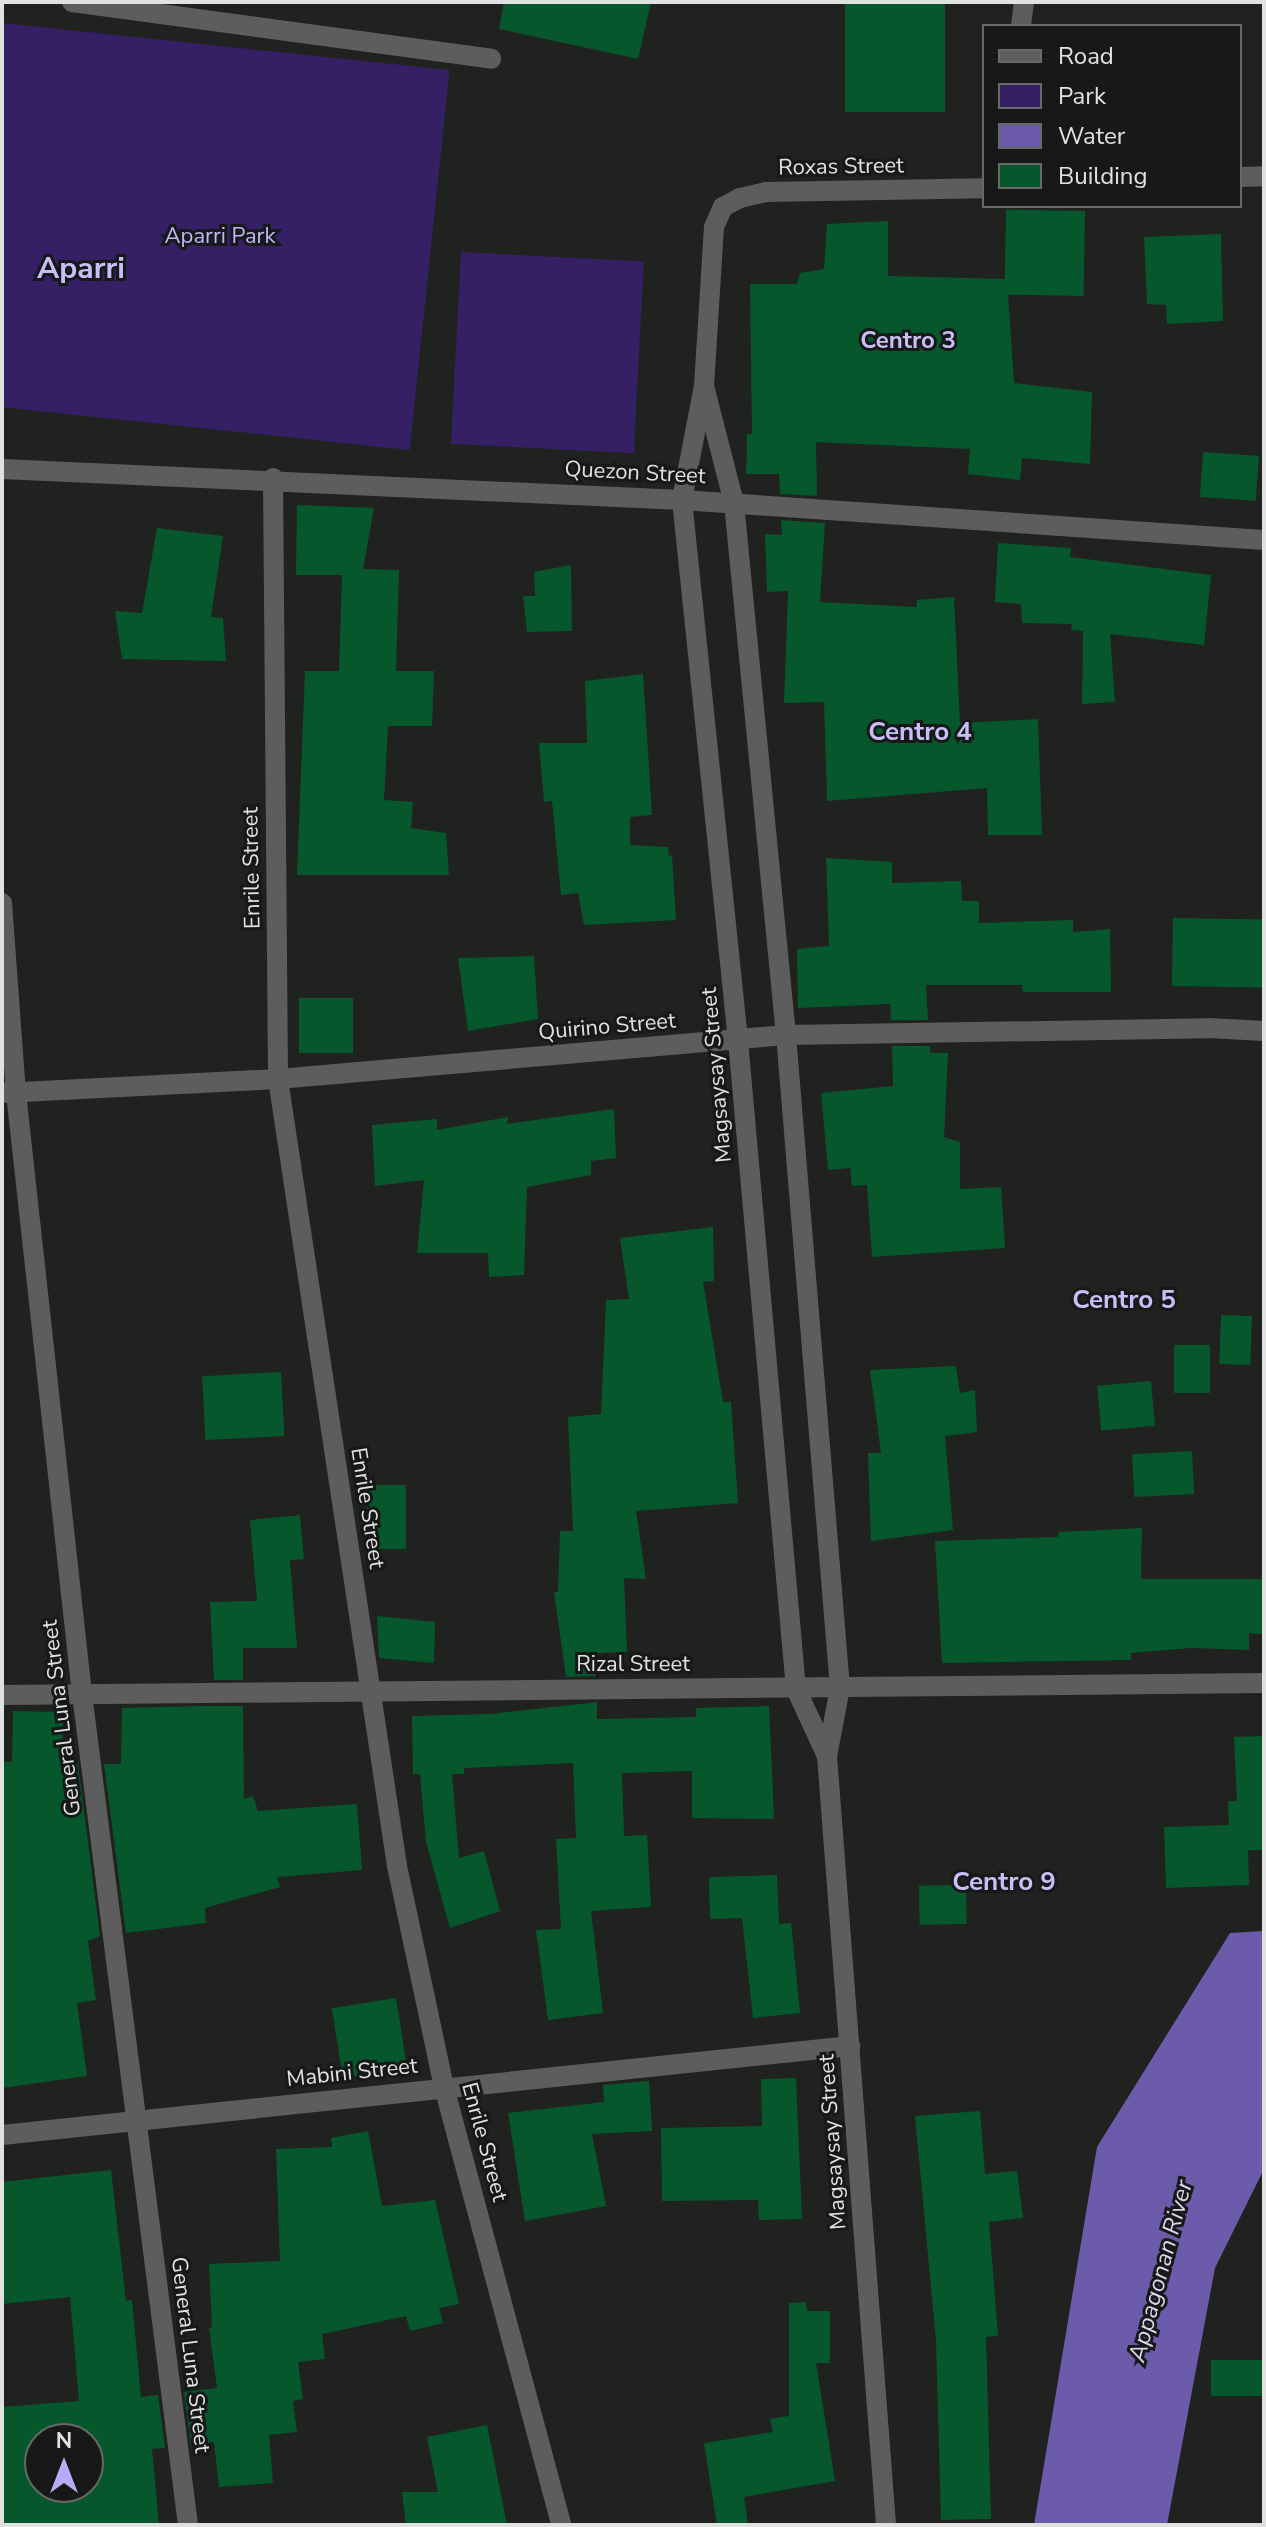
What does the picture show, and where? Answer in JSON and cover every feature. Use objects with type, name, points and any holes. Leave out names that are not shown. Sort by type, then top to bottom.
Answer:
[{"type":"street","points":[[72,2],[491,59]]},
{"type":"street","points":[[1021,24],[1024,2]]},
{"type":"street","points":[[1242,177],[1264,176]]},
{"type":"street","name":"Roxas Street","points":[[714,227],[723,207],[740,198],[765,192],[982,188]]},
{"type":"street","name":"Magsaysay Street","points":[[714,227],[704,386],[682,500],[738,1040],[796,1689],[827,1756]]},
{"type":"street","name":"Magsaysay Street","points":[[704,386],[734,503],[786,1035],[840,1688],[827,1756],[886,2525]]},
{"type":"street","name":"Quezon Street","points":[[2,469],[273,478],[682,500],[1264,540]]},
{"type":"street","name":"Enrile Street","points":[[273,478],[278,1079],[397,1866],[444,2087],[561,2525]]},
{"type":"street","name":"General Luna Street","points":[[2,903],[9,1093],[188,2525]]},
{"type":"street","name":"Quirino Street","points":[[9,1093],[278,1079],[786,1035],[1209,1028],[1264,1031]]},
{"type":"street","name":"Rizal Street","points":[[2,1695],[1264,1683]]},
{"type":"street","name":"Mabini Street","points":[[2,2135],[850,2046]]},
{"type":"green space","name":"Aparri Park","points":[[2,23],[450,70],[410,450],[2,407]]},
{"type":"green space","points":[[461,252],[644,262],[634,453],[451,444]]},
{"type":"water","name":"Appagonan River","points":[[1264,1931],[1264,2169],[1215,2268],[1167,2525],[1034,2525],[1097,2147],[1230,1933]]},
{"type":"building","points":[[504,2],[651,2],[638,59],[499,29]]},
{"type":"building","points":[[845,2],[945,2],[945,112],[845,112]]},
{"type":"building","points":[[1006,210],[1085,211],[1084,296],[1005,295]]},
{"type":"building","points":[[888,221],[888,276],[1007,279],[1014,383],[1092,392],[1090,464],[1022,458],[1020,480],[968,474],[970,449],[816,442],[817,496],[780,494],[779,474],[746,474],[747,434],[752,434],[750,284],[797,284],[800,273],[824,269],[827,224]]},
{"type":"building","points":[[1221,234],[1223,321],[1167,324],[1166,305],[1147,304],[1144,237]]},
{"type":"building","points":[[1203,452],[1259,456],[1256,501],[1200,497]]},
{"type":"building","points":[[297,505],[374,508],[363,569],[399,570],[396,671],[434,671],[432,726],[388,726],[384,800],[413,802],[411,828],[446,833],[449,875],[297,875],[305,671],[339,671],[342,575],[296,575]]},
{"type":"building","points":[[781,520],[825,523],[820,602],[917,607],[917,600],[954,597],[960,723],[1038,719],[1042,835],[988,835],[987,788],[827,801],[824,702],[784,703],[788,591],[767,592],[765,534],[782,535]]},
{"type":"building","points":[[157,528],[223,536],[211,617],[223,618],[226,661],[122,659],[115,611],[142,613]]},
{"type":"building","points":[[998,543],[1071,548],[1070,557],[1211,575],[1204,645],[1110,634],[1115,702],[1082,704],[1083,631],[1071,630],[1072,624],[1022,623],[1021,604],[995,602]]},
{"type":"building","points":[[571,565],[572,631],[527,632],[523,596],[535,596],[534,572]]},
{"type":"building","points":[[643,674],[652,815],[630,817],[630,845],[668,847],[669,856],[672,855],[676,920],[584,925],[578,893],[561,895],[552,801],[544,802],[539,743],[587,743],[585,681]]},
{"type":"building","points":[[826,858],[892,862],[892,883],[961,881],[962,901],[979,901],[979,923],[1073,920],[1073,932],[1110,929],[1111,992],[1023,992],[1022,985],[926,985],[928,1020],[891,1020],[890,1004],[798,1008],[797,949],[829,946]]},
{"type":"building","points":[[1173,918],[1264,920],[1263,988],[1172,986]]},
{"type":"building","points":[[534,956],[538,1019],[468,1031],[458,958]]},
{"type":"building","points":[[299,998],[353,998],[353,1053],[299,1053]]},
{"type":"building","points":[[892,1046],[930,1046],[930,1053],[948,1053],[944,1137],[960,1142],[960,1189],[1001,1187],[1005,1248],[872,1257],[867,1185],[852,1186],[850,1168],[828,1170],[821,1093],[893,1086]]},
{"type":"building","points":[[614,1109],[616,1158],[591,1161],[591,1175],[527,1187],[524,1275],[489,1277],[488,1253],[417,1253],[424,1180],[375,1186],[372,1125],[437,1119],[437,1130],[508,1117],[507,1124]]},
{"type":"building","points":[[713,1227],[714,1281],[703,1282],[723,1402],[731,1402],[738,1503],[636,1511],[646,1579],[624,1578],[627,1652],[597,1653],[597,1676],[566,1677],[554,1592],[558,1592],[560,1531],[573,1531],[568,1417],[601,1414],[606,1300],[629,1299],[620,1238]]},
{"type":"building","points":[[1221,1315],[1252,1316],[1250,1365],[1219,1364]]},
{"type":"building","points":[[1174,1345],[1210,1345],[1210,1393],[1174,1393]]},
{"type":"building","points":[[956,1366],[960,1393],[975,1390],[977,1432],[945,1436],[953,1530],[871,1541],[868,1453],[881,1453],[870,1370]]},
{"type":"building","points":[[281,1372],[284,1436],[205,1440],[202,1376]]},
{"type":"building","points":[[1151,1381],[1155,1426],[1101,1431],[1097,1386]]},
{"type":"building","points":[[1192,1451],[1194,1494],[1134,1497],[1132,1454]]},
{"type":"building","points":[[367,1485],[406,1485],[406,1549],[367,1549]]},
{"type":"building","points":[[300,1515],[304,1559],[290,1560],[297,1648],[243,1648],[243,1680],[214,1680],[210,1602],[257,1601],[250,1520]]},
{"type":"building","points":[[1142,1528],[1141,1579],[1264,1579],[1264,1634],[1249,1633],[1249,1650],[1191,1648],[1131,1653],[1131,1660],[942,1663],[935,1541],[1058,1537],[1059,1532]]},
{"type":"building","points":[[377,1616],[435,1622],[434,1663],[379,1658]]},
{"type":"building","points":[[597,1702],[597,1719],[696,1717],[696,1708],[769,1706],[774,1819],[692,1818],[692,1771],[622,1773],[624,1836],[647,1835],[651,1907],[591,1911],[603,2013],[548,2020],[536,1930],[561,1929],[556,1839],[576,1838],[573,1763],[464,1768],[464,1774],[452,1774],[459,1858],[484,1851],[500,1911],[450,1928],[426,1842],[420,1774],[413,1774],[412,1716],[491,1714]]},
{"type":"building","points":[[243,1706],[244,1799],[253,1796],[258,1811],[357,1804],[362,1870],[277,1877],[280,1887],[205,1908],[206,1923],[126,1933],[104,1764],[121,1764],[122,1708]]},
{"type":"building","points":[[13,1711],[63,1712],[62,1764],[78,1764],[100,1936],[88,1941],[96,2000],[77,2003],[87,2076],[2,2088],[2,1762],[12,1762]]},
{"type":"building","points":[[1264,1736],[1264,1850],[1248,1850],[1249,1885],[1166,1888],[1164,1827],[1229,1825],[1228,1801],[1237,1801],[1234,1737]]},
{"type":"building","points":[[777,1875],[779,1924],[791,1923],[800,2013],[753,2018],[742,1918],[710,1919],[709,1877]]},
{"type":"building","points":[[966,1885],[967,1924],[920,1925],[919,1886]]},
{"type":"building","points":[[396,1998],[407,2068],[343,2078],[332,2008]]},
{"type":"building","points":[[796,2078],[802,2219],[759,2220],[758,2200],[662,2201],[661,2128],[762,2126],[761,2079]]},
{"type":"building","points":[[649,2081],[652,2131],[592,2134],[606,2206],[525,2221],[508,2113],[604,2102],[603,2085]]},
{"type":"building","points":[[980,2111],[985,2174],[1017,2171],[1023,2218],[989,2222],[998,2336],[986,2337],[991,2519],[941,2520],[936,2341],[915,2116]]},
{"type":"building","points":[[368,2131],[382,2206],[435,2200],[459,2304],[439,2308],[443,2323],[410,2331],[406,2316],[322,2334],[325,2359],[298,2362],[303,2399],[293,2401],[297,2432],[269,2435],[273,2483],[219,2487],[214,2442],[191,2445],[184,2392],[217,2388],[209,2328],[212,2327],[209,2264],[280,2261],[276,2149],[332,2147],[331,2138]]},
{"type":"building","points":[[111,2170],[126,2301],[132,2300],[141,2397],[158,2395],[165,2448],[152,2449],[159,2525],[2,2525],[2,2407],[79,2401],[70,2297],[2,2304],[2,2182]]},
{"type":"building","points":[[806,2302],[807,2311],[830,2311],[830,2363],[816,2363],[835,2481],[744,2497],[748,2525],[717,2525],[704,2443],[773,2432],[770,2419],[789,2416],[789,2303]]},
{"type":"building","points":[[1211,2360],[1264,2360],[1264,2396],[1211,2396]]},
{"type":"building","points":[[487,2425],[507,2525],[406,2525],[402,2492],[438,2492],[427,2437]]},
{"type":"district","name":"Aparri","points":[[81,269]]},
{"type":"district","name":"Centro 3","points":[[908,341]]},
{"type":"district","name":"Centro 4","points":[[920,732]]},
{"type":"district","name":"Centro 5","points":[[1124,1300]]},
{"type":"district","name":"Centro 9","points":[[1004,1882]]}]
